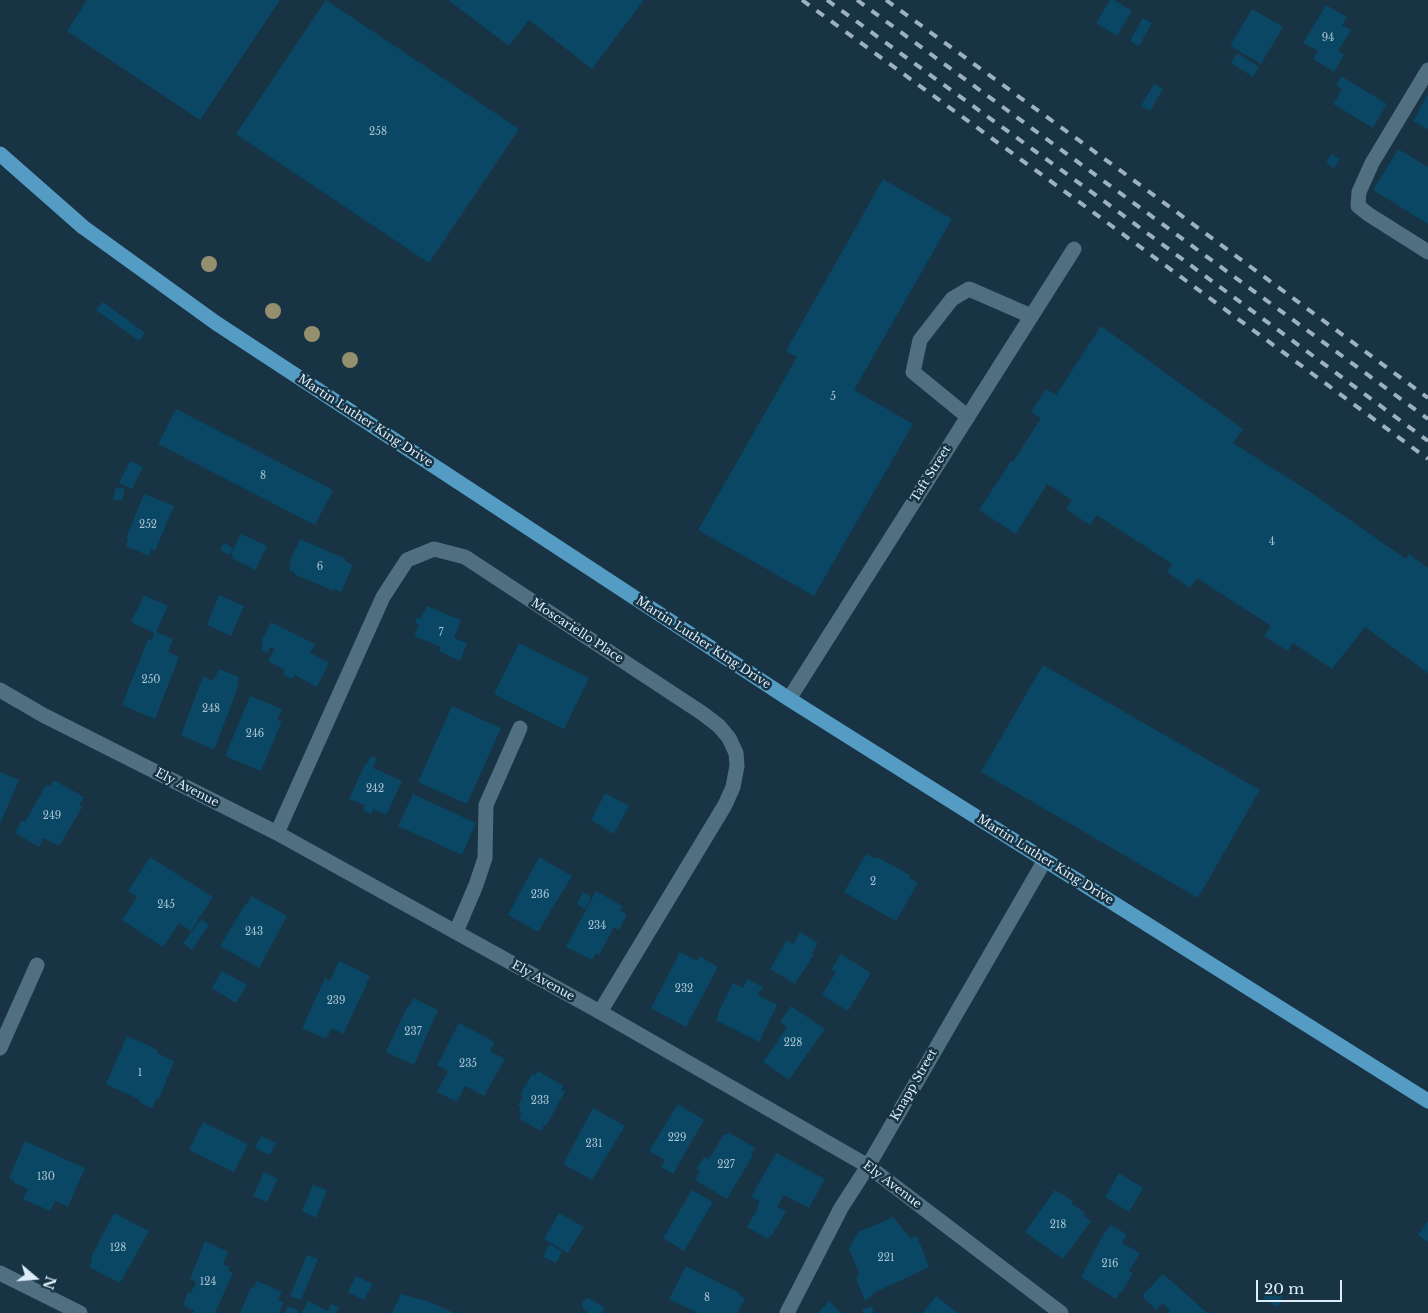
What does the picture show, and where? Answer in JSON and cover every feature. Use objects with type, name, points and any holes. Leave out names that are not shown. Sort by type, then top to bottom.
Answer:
[{"type":"main road","name":"Martin Luther King Drive","points":[[0,154],[83,227],[216,323],[789,699],[1428,1101]]},
{"type":"street","points":[[1428,70],[1372,162],[1359,192],[1358,206],[1428,252]]},
{"type":"street","name":"Taft Street","points":[[789,699],[1074,249]]},
{"type":"street","points":[[968,417],[913,372],[920,340],[952,300],[969,289],[1031,316]]},
{"type":"street","name":"Moscariello Place","points":[[277,833],[383,597],[406,560],[434,549],[465,557],[702,713],[719,726],[736,753],[737,766],[733,787],[725,805],[600,1012]]},
{"type":"street","name":"Ely Avenue","points":[[0,690],[43,715],[277,833],[600,1012],[868,1166],[1061,1313]]},
{"type":"street","points":[[456,932],[485,858],[486,805],[520,728]]},
{"type":"street","name":"Knapp Street","points":[[787,1313],[841,1208],[868,1166],[1045,860]]},
{"type":"street","points":[[0,1048],[37,965]]},
{"type":"street","points":[[0,1274],[80,1313]]},
{"type":"building","points":[[87,0],[280,0],[200,120],[67,31]]},
{"type":"building","points":[[326,0],[519,129],[429,263],[236,134]]},
{"type":"building","points":[[448,0],[644,0],[592,69],[529,20],[509,46]]},
{"type":"building","points":[[1110,0],[1114,0],[1132,11],[1117,36],[1096,23]]},
{"type":"building","points":[[1326,5],[1347,17],[1342,25],[1351,30],[1338,51],[1344,55],[1334,72],[1313,59],[1318,51],[1303,43]]},
{"type":"building","points":[[1252,9],[1283,27],[1261,64],[1230,46]]},
{"type":"building","points":[[1143,18],[1152,23],[1139,46],[1130,41]]},
{"type":"building","points":[[1237,53],[1259,67],[1253,77],[1231,63]]},
{"type":"building","points":[[1341,76],[1387,104],[1373,128],[1333,104],[1342,89],[1336,86]]},
{"type":"building","points":[[1154,84],[1163,89],[1150,111],[1141,106]]},
{"type":"building","points":[[1428,94],[1428,129],[1413,121]]},
{"type":"building","points":[[1398,149],[1428,167],[1428,224],[1373,190]]},
{"type":"building","points":[[1331,154],[1340,159],[1334,168],[1326,163]]},
{"type":"building","points":[[883,179],[952,219],[854,390],[913,424],[814,596],[698,530],[797,357],[786,351]]},
{"type":"building","points":[[103,302],[145,333],[139,341],[96,310]]},
{"type":"building","points":[[1101,326],[1243,429],[1233,443],[1307,490],[1406,559],[1409,554],[1428,568],[1428,673],[1365,627],[1332,669],[1293,643],[1288,651],[1264,636],[1271,626],[1197,578],[1190,588],[1167,572],[1172,564],[1097,515],[1090,525],[1066,509],[1072,500],[1047,484],[1016,534],[979,510],[1041,418],[1031,412],[1046,389],[1056,395]]},
{"type":"building","points":[[176,409],[333,490],[315,525],[158,444]]},
{"type":"building","points":[[130,461],[143,467],[132,489],[119,483]]},
{"type":"building","points":[[116,487],[125,489],[122,501],[113,499]]},
{"type":"building","points":[[144,494],[174,506],[155,551],[151,549],[149,556],[126,546],[128,539],[126,538]]},
{"type":"building","points":[[241,534],[267,546],[255,570],[232,558],[233,555],[231,554]]},
{"type":"building","points":[[300,539],[346,559],[345,561],[353,565],[341,592],[334,589],[333,591],[289,570],[292,564],[289,563]]},
{"type":"building","points":[[224,543],[233,548],[229,555],[220,550]]},
{"type":"building","points":[[144,595],[168,606],[156,632],[173,639],[168,652],[179,657],[155,719],[122,705],[148,639],[152,640],[154,633],[131,622]]},
{"type":"building","points":[[219,595],[244,606],[231,636],[207,625]]},
{"type":"building","points":[[427,606],[461,620],[454,638],[467,643],[460,661],[439,651],[441,647],[414,636],[419,624],[415,623],[417,617],[421,618]]},
{"type":"building","points":[[271,622],[315,644],[310,653],[329,663],[317,687],[295,675],[292,679],[283,674],[285,670],[268,661],[275,648],[271,647],[267,653],[261,650],[263,642],[261,641]]},
{"type":"building","points":[[519,643],[589,678],[564,729],[494,694]]},
{"type":"building","points":[[1043,665],[1260,790],[1198,898],[981,772]]},
{"type":"building","points":[[219,669],[239,677],[237,690],[214,750],[181,735],[203,676],[213,681]]},
{"type":"building","points":[[250,696],[282,709],[277,720],[282,721],[261,771],[225,756]]},
{"type":"building","points":[[452,706],[501,728],[467,804],[418,782]]},
{"type":"building","points":[[371,756],[377,759],[373,768],[402,781],[386,815],[373,809],[371,814],[363,810],[365,805],[349,799],[365,764]]},
{"type":"building","points":[[0,772],[19,780],[0,824]]},
{"type":"building","points":[[54,780],[84,797],[79,805],[83,806],[59,846],[44,838],[39,847],[15,833],[22,820],[25,822],[46,785],[50,787]]},
{"type":"building","points":[[605,793],[629,806],[614,834],[591,820]]},
{"type":"building","points":[[413,794],[476,823],[462,855],[398,826]]},
{"type":"building","points":[[866,854],[876,859],[877,857],[910,875],[909,878],[918,883],[896,921],[844,892]]},
{"type":"building","points":[[150,857],[213,897],[191,931],[179,923],[163,947],[122,920],[137,897],[128,891]]},
{"type":"building","points":[[539,857],[572,876],[538,932],[508,915]]},
{"type":"building","points":[[596,891],[623,906],[620,911],[627,915],[619,930],[614,927],[599,955],[596,953],[592,960],[566,947]]},
{"type":"building","points":[[583,892],[591,898],[585,909],[577,904]]},
{"type":"building","points":[[252,896],[287,916],[259,968],[220,946]]},
{"type":"building","points":[[201,919],[209,925],[192,950],[183,943]]},
{"type":"building","points":[[800,932],[818,943],[812,953],[814,954],[795,984],[770,969],[787,940],[793,944]]},
{"type":"building","points":[[680,952],[697,961],[699,956],[718,967],[686,1027],[651,1008]]},
{"type":"building","points":[[841,954],[871,973],[848,1011],[822,995],[836,972],[831,970]]},
{"type":"building","points":[[339,961],[370,976],[343,1034],[332,1028],[326,1039],[302,1028],[325,978],[330,981]]},
{"type":"building","points":[[222,971],[247,985],[236,1003],[212,988]]},
{"type":"building","points":[[747,979],[763,987],[758,995],[777,1005],[759,1042],[716,1020],[733,983],[743,988]]},
{"type":"building","points":[[413,998],[438,1010],[414,1065],[386,1052]]},
{"type":"building","points":[[791,1006],[825,1029],[789,1080],[763,1062],[787,1027],[780,1022]]},
{"type":"building","points":[[459,1023],[495,1042],[490,1051],[505,1059],[484,1096],[465,1086],[457,1102],[437,1092],[448,1071],[437,1065]]},
{"type":"building","points":[[127,1036],[154,1048],[158,1051],[157,1053],[174,1061],[159,1099],[157,1098],[152,1108],[139,1102],[140,1100],[106,1084]]},
{"type":"building","points":[[538,1071],[564,1086],[561,1090],[565,1092],[546,1126],[544,1125],[541,1131],[519,1119],[522,1114],[519,1112],[521,1108],[518,1106],[523,1096],[520,1095],[532,1074],[535,1076]]},
{"type":"building","points":[[678,1104],[704,1120],[673,1174],[661,1167],[665,1160],[649,1151]]},
{"type":"building","points":[[593,1108],[625,1126],[592,1180],[563,1164]]},
{"type":"building","points":[[203,1122],[248,1144],[234,1172],[189,1150]]},
{"type":"building","points":[[728,1132],[755,1148],[751,1154],[753,1155],[727,1199],[695,1180],[700,1171],[696,1169],[704,1157],[709,1159],[724,1134],[727,1135]]},
{"type":"building","points":[[261,1136],[276,1143],[270,1155],[255,1148]]},
{"type":"building","points":[[25,1141],[85,1168],[68,1207],[55,1201],[50,1211],[23,1199],[28,1189],[14,1183],[15,1181],[9,1178]]},
{"type":"building","points":[[776,1153],[825,1179],[809,1208],[784,1195],[777,1207],[786,1211],[772,1236],[770,1235],[768,1239],[747,1227],[760,1201],[751,1197]]},
{"type":"building","points":[[264,1172],[278,1179],[267,1202],[253,1196]]},
{"type":"building","points":[[1119,1173],[1143,1188],[1129,1212],[1105,1197]]},
{"type":"building","points":[[313,1185],[327,1190],[316,1218],[302,1211]]},
{"type":"building","points":[[692,1190],[713,1202],[684,1251],[663,1238]]},
{"type":"building","points":[[1055,1190],[1073,1201],[1071,1203],[1085,1213],[1084,1216],[1091,1221],[1063,1259],[1025,1232]]},
{"type":"building","points":[[114,1213],[149,1231],[120,1283],[89,1267],[93,1260],[90,1259]]},
{"type":"building","points":[[559,1213],[584,1227],[568,1253],[544,1239]]},
{"type":"building","points":[[893,1217],[910,1238],[917,1236],[929,1267],[876,1292],[865,1301],[856,1279],[859,1273],[849,1249],[858,1232]]},
{"type":"building","points":[[1428,1221],[1428,1242],[1418,1235]]},
{"type":"building","points":[[1110,1225],[1127,1234],[1122,1243],[1140,1253],[1129,1271],[1133,1273],[1116,1299],[1081,1277]]},
{"type":"building","points":[[205,1241],[228,1252],[223,1264],[230,1267],[228,1271],[233,1273],[215,1313],[193,1313],[194,1311],[183,1305],[188,1292],[191,1293],[196,1282],[190,1279]]},
{"type":"building","points":[[549,1244],[562,1251],[556,1263],[543,1257]]},
{"type":"building","points":[[307,1255],[318,1259],[301,1300],[290,1296]]},
{"type":"building","points":[[686,1266],[740,1293],[739,1295],[745,1298],[738,1313],[698,1313],[669,1299]]},
{"type":"building","points":[[1163,1274],[1207,1313],[1167,1313],[1170,1310],[1162,1303],[1156,1310],[1142,1296]]},
{"type":"building","points":[[356,1276],[373,1284],[364,1300],[348,1292]]},
{"type":"building","points":[[257,1281],[282,1292],[278,1300],[284,1302],[279,1313],[240,1313],[251,1287],[254,1288]]},
{"type":"building","points":[[1269,1288],[1283,1295],[1278,1307],[1263,1299]]},
{"type":"building","points":[[401,1294],[430,1302],[454,1313],[392,1313]]},
{"type":"building","points":[[936,1296],[958,1313],[923,1313]]},
{"type":"building","points":[[589,1298],[605,1308],[602,1313],[588,1313],[584,1310],[583,1301]]},
{"type":"building","points":[[308,1301],[328,1311],[331,1304],[339,1307],[336,1313],[302,1313]]},
{"type":"building","points":[[829,1301],[841,1313],[818,1313]]},
{"type":"building","points":[[288,1306],[298,1310],[297,1313],[285,1313]]},
{"type":"building","points":[[871,1306],[874,1313],[863,1313],[862,1310]]},
{"type":"railway","points":[[802,0],[1428,459]]},
{"type":"railway","points":[[827,0],[1097,196],[1428,441]]},
{"type":"railway","points":[[857,0],[1428,419]]},
{"type":"railway","points":[[886,0],[1428,398]]}]
